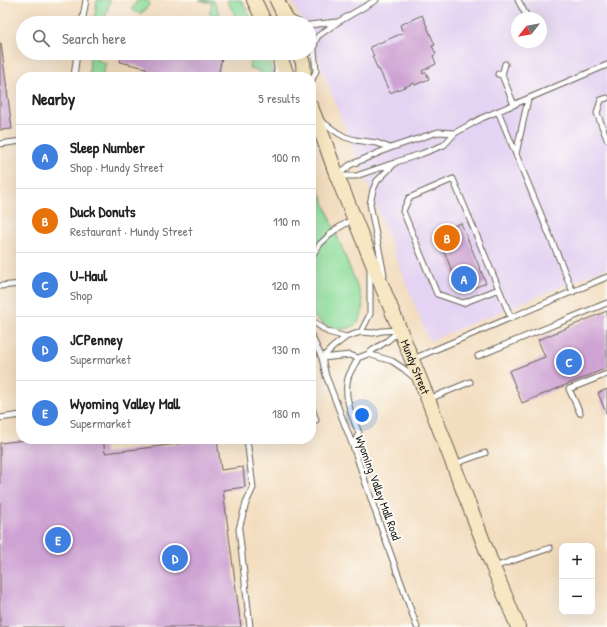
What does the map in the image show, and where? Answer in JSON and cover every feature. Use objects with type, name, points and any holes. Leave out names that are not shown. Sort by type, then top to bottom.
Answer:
[{"type":"main road","points":[[254,0],[262,16]]},
{"type":"main road","points":[[277,0],[285,16]]},
{"type":"main road","points":[[281,60],[286,72]]},
{"type":"main road","points":[[302,60],[304,72]]},
{"type":"main road","name":"Mundy Street","points":[[316,124],[323,136],[354,219],[428,399],[493,567],[518,627]]},
{"type":"lane","points":[[83,16],[86,0]]},
{"type":"lane","points":[[316,40],[318,36],[338,22],[376,0]]},
{"type":"lane","points":[[518,0],[524,12]]},
{"type":"lane","points":[[316,24],[338,22]]},
{"type":"lane","points":[[75,72],[76,60]]},
{"type":"lane","points":[[275,60],[277,72]]},
{"type":"lane","points":[[315,60],[316,72]]},
{"type":"lane","points":[[504,64],[500,74],[514,105]]},
{"type":"lane","points":[[337,176],[356,176],[444,145],[455,133],[482,118],[607,65]]},
{"type":"lane","points":[[607,98],[601,100],[597,113],[607,139]]},
{"type":"lane","points":[[516,155],[528,99]]},
{"type":"lane","points":[[498,111],[573,292]]},
{"type":"lane","points":[[316,119],[346,137],[390,148]]},
{"type":"lane","points":[[337,176],[350,166],[390,148],[438,132],[455,133]]},
{"type":"lane","points":[[0,144],[16,142]]},
{"type":"lane","points":[[390,307],[370,204],[373,190],[377,181],[396,162]]},
{"type":"lane","points":[[499,289],[463,303],[436,294],[403,211],[409,198],[453,179],[499,289],[511,318]]},
{"type":"lane","points":[[316,250],[335,230],[354,219]]},
{"type":"lane","points":[[361,332],[370,314],[370,258]]},
{"type":"lane","points":[[412,360],[607,277]]},
{"type":"lane","points":[[0,286],[16,284]]},
{"type":"lane","points":[[478,356],[607,303]]},
{"type":"lane","points":[[316,324],[328,332],[346,337]]},
{"type":"lane","points":[[322,358],[346,337],[361,332],[373,333],[400,330]]},
{"type":"lane","points":[[322,358],[350,355],[358,358],[368,354],[400,330]]},
{"type":"lane","name":"Wyoming Valley Mall Road","points":[[316,345],[322,358],[326,376],[353,446],[417,627]]},
{"type":"lane","points":[[368,354],[392,361],[404,369],[422,385]]},
{"type":"lane","points":[[353,446],[358,433],[348,402],[347,385],[350,373],[358,358]]},
{"type":"lane","points":[[580,413],[569,389],[607,374]]},
{"type":"lane","points":[[428,399],[470,382]]},
{"type":"lane","points":[[0,418],[16,416]]},
{"type":"lane","points":[[248,444],[253,488],[246,503],[239,529],[250,627]]},
{"type":"lane","points":[[453,465],[485,453]]},
{"type":"lane","points":[[493,567],[550,548]]},
{"type":"shaded area","points":[[292,0],[607,0],[607,268],[429,341],[316,54],[316,16],[300,16]]},
{"type":"green space","points":[[97,0],[110,0],[106,16],[95,16]]},
{"type":"green space","points":[[138,0],[143,0],[150,3],[141,14],[132,9]]},
{"type":"green space","points":[[199,0],[213,0],[219,14],[209,14],[212,3]]},
{"type":"green space","points":[[227,0],[241,0],[250,16],[235,16]]},
{"type":"green space","points":[[90,60],[106,63],[103,72],[89,72]]},
{"type":"green space","points":[[250,60],[268,60],[272,72],[260,72],[249,68]]},
{"type":"green space","points":[[316,182],[362,299],[362,311],[359,320],[353,326],[346,329],[337,329],[327,326],[316,318]]},
{"type":"building","points":[[422,15],[435,45],[432,46],[436,54],[433,56],[436,64],[422,71],[423,74],[426,72],[429,79],[415,85],[414,83],[390,93],[379,69],[378,70],[370,47],[403,33],[400,25]]},
{"type":"building","points":[[0,43],[12,129],[0,130]]},
{"type":"building","points":[[120,60],[221,60],[219,72],[154,72],[145,70],[146,68],[120,62]]},
{"type":"building","points":[[461,223],[486,283],[461,293],[437,234]]},
{"type":"building","points":[[607,311],[607,368],[522,403],[509,371],[545,357],[538,340]]},
{"type":"building","points":[[607,389],[607,415],[598,393]]},
{"type":"building","points":[[16,441],[16,444],[104,444],[105,453],[177,444],[218,444],[221,470],[243,467],[245,487],[223,490],[241,627],[0,627],[0,443]]},
{"type":"place","name":"Duck Donuts","points":[[447,238]]},
{"type":"place","name":"Sleep Number","points":[[464,279]]},
{"type":"place","name":"U-Haul","points":[[569,362]]},
{"type":"place","name":"Wyoming Valley Mall","points":[[58,540]]},
{"type":"place","name":"JCPenney","points":[[175,558]]}]
